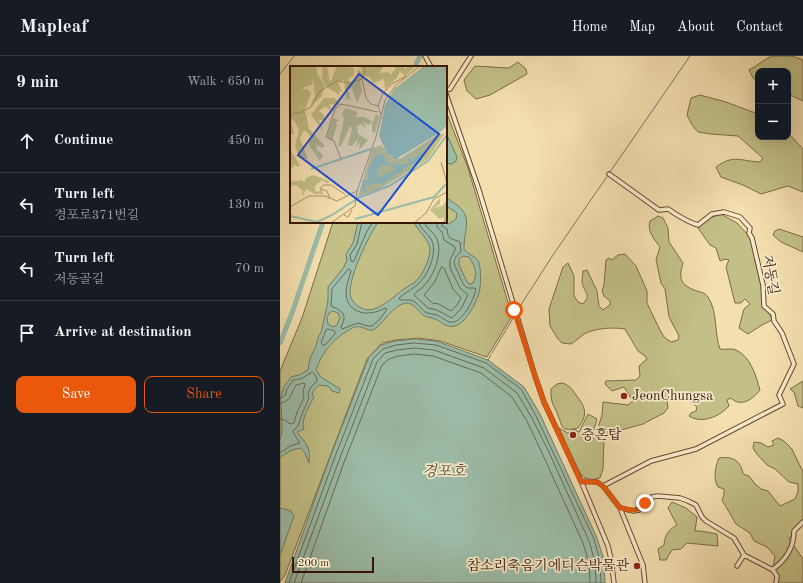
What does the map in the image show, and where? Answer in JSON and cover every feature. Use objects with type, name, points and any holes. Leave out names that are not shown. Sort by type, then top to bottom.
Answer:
[{"type":"street","points":[[425,56],[430,65]]},
{"type":"street","points":[[447,90],[450,89],[471,56]]},
{"type":"street","points":[[447,97],[479,190],[535,376],[544,402],[581,482],[608,546],[614,583]]},
{"type":"street","name":"저동길","points":[[603,486],[651,461],[696,449],[783,404],[779,395],[794,364],[782,333],[774,321],[773,314],[764,306],[763,285],[752,238],[749,234],[750,228],[740,216],[724,212],[712,214],[698,225],[694,224],[683,220],[668,209],[659,210],[609,174]]},
{"type":"street","points":[[581,482],[597,482],[603,486],[620,508],[643,565],[645,583]]},
{"type":"street","points":[[620,508],[634,511],[639,510],[652,497],[658,496],[680,498],[696,505],[702,517],[706,521],[734,538],[744,555],[772,570],[777,576],[776,583]]},
{"type":"street","points":[[772,570],[782,563],[790,551],[794,539],[794,531],[803,522]]},
{"type":"street","points":[[737,566],[744,555]]},
{"type":"shaded area","points":[[772,56],[792,56],[803,60],[803,101],[791,95],[791,68],[755,68],[755,80],[753,78],[749,70]]},
{"type":"shaded area","points":[[518,62],[526,69],[527,74],[490,95],[476,99],[467,91],[464,80],[475,66],[509,68]]},
{"type":"shaded area","points":[[700,95],[726,102],[755,113],[755,140],[791,140],[791,136],[803,149],[803,192],[788,186],[761,194],[743,185],[721,177],[716,167],[722,163],[732,159],[760,162],[763,158],[738,136],[698,132],[692,125],[687,115],[691,98]]},
{"type":"shaded area","points":[[447,114],[468,168],[512,316],[487,357],[440,341],[419,338],[382,343],[367,359],[285,575],[280,582],[280,371],[302,318],[333,223],[447,223]]},
{"type":"shaded area","points":[[721,214],[737,223],[749,236],[754,249],[755,261],[761,284],[763,305],[770,314],[772,320],[748,334],[739,328],[744,309],[750,304],[745,299],[741,303],[735,303],[726,267],[729,260],[725,259],[720,261],[716,248],[710,245],[698,228],[706,219]]},
{"type":"shaded area","points":[[658,216],[663,218],[668,228],[669,242],[683,263],[681,280],[689,288],[705,294],[711,303],[715,316],[720,349],[734,349],[746,357],[752,367],[760,390],[747,401],[739,402],[731,398],[727,400],[729,406],[725,410],[715,416],[705,419],[689,416],[691,413],[696,411],[697,407],[681,394],[675,398],[669,398],[667,401],[668,408],[664,413],[643,424],[607,434],[597,431],[602,415],[603,402],[628,405],[633,401],[624,387],[612,391],[605,384],[606,381],[636,380],[640,376],[639,366],[647,359],[638,351],[625,329],[610,328],[593,330],[584,334],[571,344],[562,343],[550,326],[549,309],[563,267],[568,263],[574,276],[574,296],[578,302],[583,304],[587,299],[582,281],[583,271],[587,270],[597,291],[599,306],[603,310],[610,305],[610,301],[604,296],[602,291],[604,285],[606,260],[609,258],[612,260],[618,255],[625,254],[636,266],[647,291],[647,303],[664,337],[671,342],[678,340],[679,336],[669,317],[665,289],[661,283],[656,260],[660,247],[655,241],[649,228],[650,221]]},
{"type":"shaded area","points":[[779,229],[803,237],[803,252],[781,242],[773,235],[775,231]]},
{"type":"shaded area","points":[[803,381],[803,408],[798,406],[794,392],[790,389]]},
{"type":"shaded area","points":[[562,383],[572,389],[584,407],[583,419],[578,428],[565,429],[561,425],[552,402],[551,389],[557,384]]},
{"type":"shaded area","points":[[588,414],[597,419],[593,433],[604,438],[603,469],[600,478],[592,479],[588,479],[578,471],[570,456],[559,428],[568,433],[574,429],[579,432]]},
{"type":"shaded area","points":[[778,438],[784,441],[792,449],[803,472],[803,525],[798,528],[789,539],[803,559],[803,583],[775,583],[778,575],[773,567],[775,556],[767,547],[754,541],[750,533],[736,524],[722,500],[724,489],[718,487],[715,480],[716,465],[719,458],[732,458],[738,462],[743,474],[749,476],[761,489],[768,491],[780,506],[795,499],[798,492],[798,484],[789,482],[775,469],[767,465],[753,448],[754,442],[761,443],[768,447],[774,445],[772,441]]},
{"type":"shaded area","points":[[672,502],[686,508],[697,517],[695,531],[717,534],[718,546],[687,543],[681,549],[672,550],[666,560],[660,560],[658,549],[664,545],[665,538],[669,531],[677,525],[668,508]]},
{"type":"water","points":[[447,135],[457,157],[456,161],[452,164],[447,163]]},
{"type":"water","points":[[447,198],[459,207],[465,215],[467,224],[464,249],[478,261],[480,266],[480,290],[470,313],[458,325],[448,326],[435,319],[424,316],[413,305],[406,303],[397,307],[373,330],[355,327],[344,333],[324,353],[316,370],[321,377],[340,389],[339,393],[332,391],[328,386],[319,385],[312,394],[314,397],[304,417],[304,429],[297,432],[308,449],[309,463],[301,448],[292,450],[280,457],[280,440],[282,432],[281,396],[284,387],[291,377],[308,370],[310,358],[321,333],[328,301],[328,287],[344,267],[347,260],[346,254],[353,243],[358,223],[377,223],[369,237],[356,266],[350,292],[353,302],[358,307],[368,310],[378,308],[414,283],[424,270],[430,250],[426,239],[415,223],[449,224],[456,219],[457,213],[447,207]],"holes":[[[463,256],[469,257],[476,274],[472,284],[467,282],[459,265],[459,259]],[[333,311],[338,313],[340,318],[337,325],[333,327],[328,324],[327,318],[329,313]]]},
{"type":"water","name":"경포호","points":[[414,339],[436,341],[488,360],[524,387],[540,414],[597,538],[604,560],[605,583],[285,583],[329,460],[369,357],[381,345],[395,341]]},
{"type":"water","points":[[280,508],[291,511],[294,516],[280,555]]},
{"type":"waterway","points":[[280,74],[294,56]]},
{"type":"waterway","points":[[415,66],[420,56]]},
{"type":"waterway","points":[[610,172],[690,56]]},
{"type":"waterway","points":[[517,311],[553,255],[608,175]]},
{"type":"waterway","points":[[280,343],[292,313],[323,223]]},
{"type":"waterway","points":[[492,353],[515,315]]},
{"type":"waterway","points":[[488,360],[491,355]]},
{"type":"place","name":"JeonChungsa","points":[[624,396]]},
{"type":"place","name":"충혼탑","points":[[573,435]]},
{"type":"place","name":"참소리축음기에디슨박물관","points":[[637,566]]},
{"type":"route","points":[[514,310],[544,402],[581,482],[597,482],[603,486],[620,508],[634,511],[639,510],[645,503]]}]
